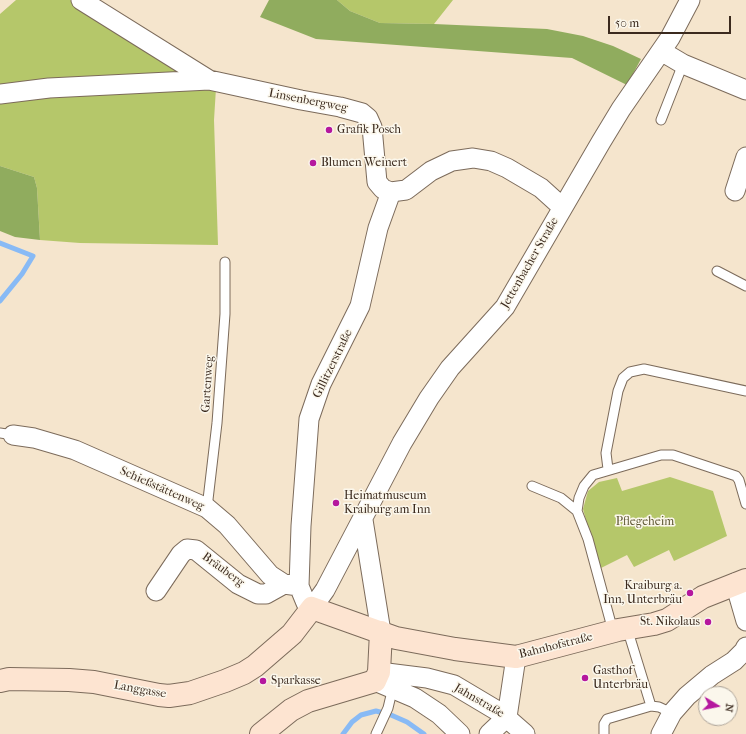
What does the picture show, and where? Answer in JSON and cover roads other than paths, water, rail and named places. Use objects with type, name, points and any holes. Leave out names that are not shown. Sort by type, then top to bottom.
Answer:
[{"type":"main road","name":"Bahnhofstraße","points":[[312,608],[396,638],[418,643],[516,657],[620,630],[654,624],[667,620],[703,597],[740,582]]},
{"type":"main road","name":"Langgasse","points":[[5,680],[69,680],[94,682],[159,695],[169,696],[190,693],[226,681],[255,666],[292,634],[312,608]]},
{"type":"main road","points":[[261,734],[291,710],[308,701],[382,680],[381,632]]},
{"type":"street","name":"Linsenbergweg","points":[[81,0],[209,80]]},
{"type":"street","name":"Jettenbacher Straße","points":[[312,608],[326,590],[402,443],[429,398],[450,368],[505,307],[562,207],[621,109],[661,51],[690,0]]},
{"type":"street","points":[[661,51],[684,64],[746,90]]},
{"type":"street","name":"Linsenbergweg","points":[[0,94],[50,88],[209,80],[293,99],[340,106],[362,113],[368,118],[372,127],[377,182],[383,189],[391,192]]},
{"type":"street","points":[[735,191],[746,157]]},
{"type":"street","points":[[391,192],[406,190],[431,171],[452,161],[473,158],[491,161],[507,168],[540,188],[562,207]]},
{"type":"street","name":"Gillitzerstraße","points":[[312,608],[291,585],[301,526],[309,419],[321,384],[360,306],[378,228],[391,192]]},
{"type":"street","name":"Schießstättenweg","points":[[6,434],[34,438],[75,450],[207,508],[228,525],[270,575],[291,585]]},
{"type":"street","points":[[363,520],[381,632]]},
{"type":"street","name":"Bräuberg","points":[[156,591],[181,554],[187,549],[196,550],[238,584],[258,594],[266,594],[291,585]]},
{"type":"street","points":[[740,582],[746,621]]},
{"type":"street","points":[[661,734],[672,713],[693,689],[734,661],[746,647]]},
{"type":"street","points":[[489,734],[507,717],[516,657]]},
{"type":"street","name":"Jahnstraße","points":[[382,680],[422,677],[454,685],[507,717],[525,734]]},
{"type":"street","points":[[382,680],[427,706],[460,734]]},
{"type":"lane","points":[[661,120],[684,64]]},
{"type":"lane","name":"Gartenweg","points":[[207,508],[218,415],[225,314],[225,262]]},
{"type":"lane","points":[[717,271],[746,286]]},
{"type":"lane","points":[[608,469],[606,453],[618,391],[623,378],[630,372],[644,369],[746,391]]},
{"type":"lane","points":[[577,511],[579,498],[588,480],[593,475],[608,469],[661,455],[673,455],[736,476],[739,480],[746,504]]},
{"type":"lane","points":[[532,486],[561,498],[577,511],[620,630],[651,706]]},
{"type":"lane","points":[[376,734],[383,722],[388,708],[382,680]]},
{"type":"lane","points":[[604,734],[604,724],[607,719],[651,706],[659,707],[672,713]]},
{"type":"waterway","points":[[0,243],[33,256],[22,274],[0,301]]},
{"type":"waterway","points":[[343,734],[352,722],[361,715],[376,711],[391,715],[407,722],[424,734]]},
{"type":"place","name":"Grafik Posch","points":[[329,130]]},
{"type":"place","name":"Blumen Weinert","points":[[313,163]]},
{"type":"place","name":"Heimatmuseum Kraiburg am Inn","points":[[336,503]]},
{"type":"place","name":"Kraiburg a. Inn, Unterbräu","points":[[690,593]]},
{"type":"place","name":"St. Nikolaus","points":[[708,622]]},
{"type":"place","name":"Gasthof Unterbräu","points":[[585,678]]},
{"type":"place","name":"Sparkasse","points":[[263,681]]},
{"type":"park label","name":"Pflegeheim","points":[[645,522]]}]
